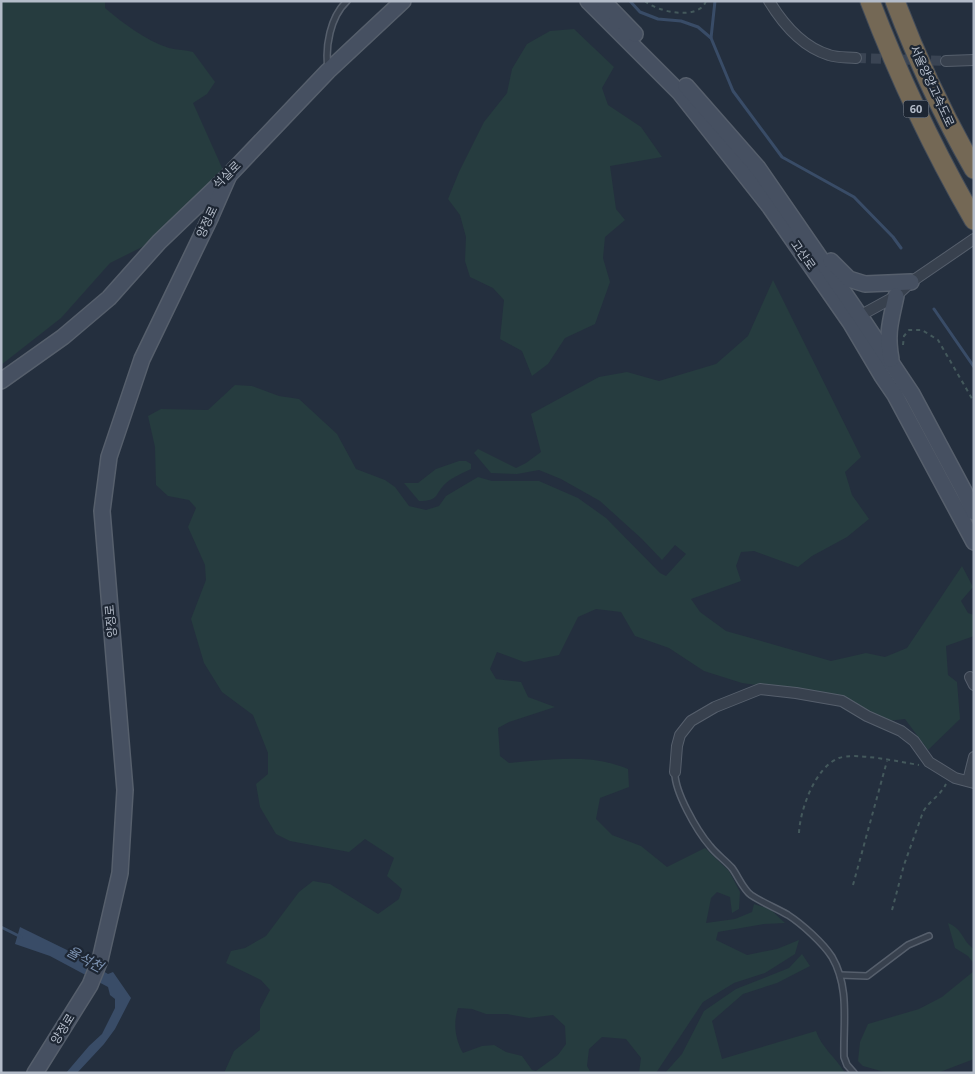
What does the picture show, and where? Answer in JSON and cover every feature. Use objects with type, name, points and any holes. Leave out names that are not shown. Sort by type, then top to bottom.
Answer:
[{"type":"highway","name":"서울양양고속도로","points":[[870,1],[900,77],[932,143],[972,216]]},
{"type":"highway","name":"서울양양고속도로","points":[[895,1],[910,40],[954,135],[974,169]]},
{"type":"street","name":"석실로","points":[[1,382],[63,337],[109,298],[159,242],[229,174],[328,71],[403,1]]},
{"type":"street","name":"고산로","points":[[588,1],[680,93],[855,319],[892,362],[912,394],[974,512]]},
{"type":"street","name":"고산로","points":[[603,1],[698,99],[752,161],[808,238],[855,319],[974,542]]},
{"type":"street","points":[[769,1],[794,34],[812,48],[830,56],[856,58]]},
{"type":"street","points":[[946,61],[974,60]]},
{"type":"street","name":"양정로","points":[[35,1073],[90,985],[100,960],[120,873],[125,790],[102,511],[109,457],[142,359],[229,174]]},
{"type":"street","points":[[193,209],[205,211],[210,216]]},
{"type":"street","points":[[808,238],[849,279],[865,284],[911,282]]},
{"type":"street","points":[[855,319],[896,296],[911,282],[974,239]]},
{"type":"street","points":[[892,362],[888,345],[888,327],[896,296]]},
{"type":"street","points":[[675,772],[680,735],[691,721],[715,707],[760,689],[842,701],[867,716],[902,731],[914,741],[929,762],[951,775],[971,782],[974,757]]},
{"type":"lane","points":[[328,71],[326,57],[332,26],[347,1]]},
{"type":"lane","points":[[675,772],[678,791],[710,847],[732,868],[750,894],[788,915],[831,956],[840,975],[845,1002],[844,1057],[847,1066],[854,1073]]},
{"type":"lane","points":[[840,975],[867,976],[908,945],[929,936]]},
{"type":"path","points":[[645,1],[656,8],[686,13],[697,12],[704,7],[706,1]]},
{"type":"path","points":[[892,362],[902,353],[904,336],[909,330],[922,330],[938,340],[974,402]]},
{"type":"path","points":[[798,834],[800,816],[813,784],[827,765],[839,758],[852,756],[921,765],[929,762]]},
{"type":"path","points":[[853,885],[887,761]]},
{"type":"path","points":[[892,910],[904,866],[923,812],[941,794],[951,775]]},
{"type":"green space","points":[[1,1],[105,1],[105,8],[143,36],[169,48],[193,52],[215,82],[207,94],[193,103],[223,170],[154,241],[110,263],[61,318],[1,365]]},
{"type":"green space","points":[[574,29],[614,67],[602,88],[608,105],[641,127],[662,157],[610,166],[616,209],[625,220],[605,237],[603,258],[610,282],[595,324],[565,338],[548,364],[532,376],[522,351],[500,339],[504,300],[493,288],[470,277],[465,261],[466,237],[460,215],[448,199],[484,122],[507,93],[512,69],[527,44],[550,31]]},
{"type":"green space","points":[[773,280],[861,457],[845,472],[852,495],[869,519],[847,537],[812,556],[798,567],[754,551],[741,552],[736,566],[741,581],[691,599],[700,612],[726,631],[831,661],[866,653],[885,657],[907,648],[962,566],[973,587],[961,601],[968,613],[974,615],[974,636],[946,646],[948,675],[957,682],[960,719],[928,750],[905,719],[888,721],[843,697],[742,683],[704,671],[669,648],[635,636],[621,612],[596,609],[578,617],[559,655],[524,662],[497,652],[490,669],[496,679],[521,682],[528,697],[555,707],[509,722],[498,728],[500,756],[509,763],[554,759],[584,759],[614,764],[628,769],[629,787],[600,798],[596,819],[612,835],[641,846],[667,867],[705,848],[729,871],[740,892],[739,909],[732,913],[730,897],[717,892],[711,898],[706,923],[735,919],[752,912],[754,904],[770,909],[785,923],[764,924],[718,932],[716,940],[747,955],[777,949],[799,940],[795,954],[765,973],[734,983],[703,1002],[656,1073],[639,1073],[641,1058],[626,1039],[602,1037],[589,1049],[587,1066],[591,1073],[224,1073],[234,1051],[260,1030],[260,1009],[270,990],[261,980],[226,963],[231,951],[245,948],[266,936],[299,892],[313,881],[330,884],[378,914],[399,899],[402,889],[387,876],[394,858],[365,839],[349,852],[290,841],[276,834],[260,807],[256,784],[268,774],[268,753],[253,715],[222,692],[204,663],[191,619],[206,580],[205,565],[188,527],[196,508],[189,500],[168,496],[156,485],[155,447],[148,416],[161,409],[208,410],[235,385],[252,386],[279,396],[299,399],[337,434],[356,469],[385,480],[395,487],[409,506],[426,510],[439,506],[446,496],[478,477],[492,481],[539,481],[578,498],[606,518],[660,573],[666,576],[686,554],[675,545],[662,560],[600,501],[561,479],[539,470],[517,474],[491,473],[474,453],[478,449],[516,468],[541,452],[531,414],[599,377],[627,372],[659,381],[716,364],[748,336]],"holes":[[[458,1008],[472,1009],[486,1014],[507,1014],[529,1018],[553,1015],[565,1026],[566,1044],[558,1055],[536,1071],[532,1070],[522,1056],[506,1052],[494,1045],[482,1046],[463,1053],[456,1031],[456,1014]]]},
{"type":"green space","points":[[459,461],[466,461],[471,464],[471,469],[449,481],[430,500],[419,501],[404,483],[418,483],[436,469]]},
{"type":"green space","points":[[948,923],[957,928],[974,949],[974,964],[968,956],[955,948]]},
{"type":"green space","points":[[802,954],[810,966],[777,983],[743,994],[712,1021],[722,1059],[816,1031],[821,1042],[845,1073],[665,1073],[682,1054],[704,1011],[736,989],[789,968]]},
{"type":"green space","points":[[974,971],[974,1059],[940,1072],[912,1073],[888,1073],[863,1066],[858,1061],[860,1042],[868,1024],[919,1009],[942,997]]},
{"type":"water","name":"율석천","points":[[20,927],[69,951],[108,974],[113,972],[131,998],[115,1029],[77,1073],[66,1073],[102,1034],[115,1008],[115,999],[110,995],[108,987],[50,956],[15,944]]},
{"type":"waterway","points":[[630,1],[640,12],[658,19],[681,21],[698,27],[711,38],[733,91],[782,157],[854,197],[893,237],[901,248]]},
{"type":"waterway","points":[[711,38],[715,1]]},
{"type":"waterway","points":[[934,309],[974,367]]},
{"type":"waterway","name":"율석천","points":[[1,927],[21,937]]},
{"type":"tunnel","points":[[856,58],[946,61]]}]
